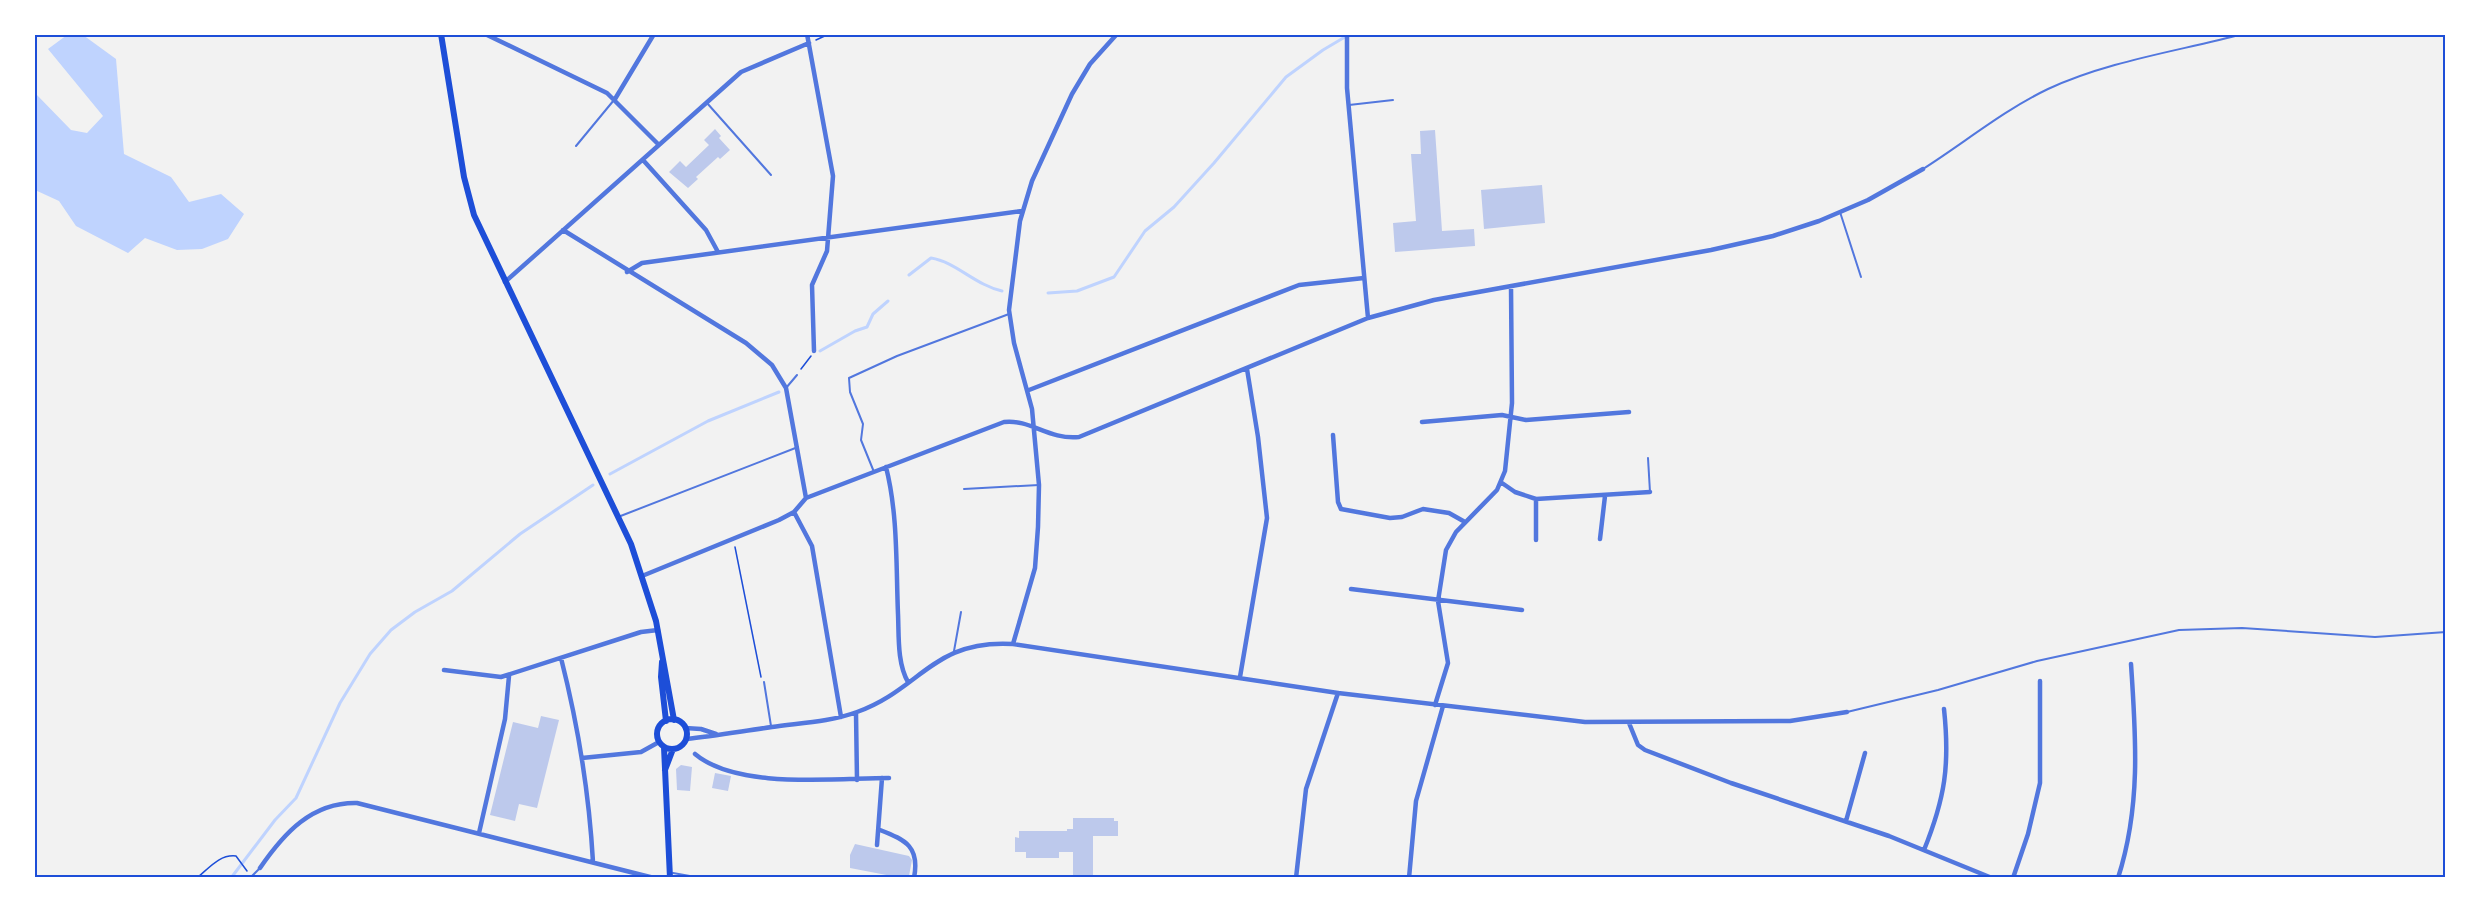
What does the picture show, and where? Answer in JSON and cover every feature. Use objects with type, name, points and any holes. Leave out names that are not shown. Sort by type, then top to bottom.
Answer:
[{"type":"main road","points":[[441,34],[468,196],[483,235],[618,517],[642,576],[658,630],[674,720]]},
{"type":"main road","points":[[663,657],[661,677],[666,721]]},
{"type":"main road","points":[[665,770],[673,749],[686,739],[685,728],[674,720],[666,721],[657,732],[662,744],[665,770],[670,875]]},
{"type":"main road","points":[[662,744],[673,749]]},
{"type":"street","points":[[485,34],[615,99],[659,145]]},
{"type":"street","points":[[615,99],[654,34]]},
{"type":"street","points":[[807,34],[832,167],[829,239],[825,256],[813,280],[814,351]]},
{"type":"street","points":[[1012,644],[1035,568],[1039,485],[1035,428],[1029,390],[1014,343],[1009,314],[1011,281],[1022,211],[1032,181],[1072,94],[1090,64],[1117,34]]},
{"type":"street","points":[[1347,34],[1349,105],[1368,318]]},
{"type":"street","points":[[505,282],[750,66],[809,43]]},
{"type":"street","points":[[643,160],[706,230],[718,252]]},
{"type":"street","points":[[642,576],[733,540],[794,512],[806,498],[1004,422],[1013,421],[1057,437],[1079,437],[1368,318],[1434,300],[1751,242],[1840,212],[1868,200],[1923,169]]},
{"type":"street","points":[[627,272],[642,262],[829,239],[1022,211]]},
{"type":"street","points":[[563,230],[762,354],[780,376],[786,388],[806,498]]},
{"type":"street","points":[[1029,390],[1299,285],[1364,278]]},
{"type":"street","points":[[1435,705],[1448,663],[1438,600],[1446,550],[1450,540],[1502,483],[1510,418],[1511,286]]},
{"type":"street","points":[[1240,677],[1267,518],[1258,436],[1247,369]]},
{"type":"street","points":[[1422,422],[1502,415],[1510,418],[1629,412]]},
{"type":"street","points":[[1333,435],[1338,502],[1341,509],[1390,518],[1423,509],[1458,516],[1466,522]]},
{"type":"street","points":[[886,467],[892,502],[903,670],[908,682]]},
{"type":"street","points":[[1502,483],[1515,492],[1536,499],[1650,492]]},
{"type":"street","points":[[1600,539],[1605,496]]},
{"type":"street","points":[[1536,499],[1536,540]]},
{"type":"street","points":[[794,512],[812,546],[841,717]]},
{"type":"street","points":[[1351,589],[1522,610]]},
{"type":"street","points":[[444,670],[494,677],[509,676],[641,632],[658,630]]},
{"type":"street","points":[[686,739],[856,713],[954,651],[978,644],[1012,644],[1338,693],[1539,718],[1629,723],[1790,721],[1847,712]]},
{"type":"street","points":[[561,658],[574,708],[582,758],[593,862]]},
{"type":"street","points":[[2118,878],[2128,841],[2135,791],[2136,737],[2131,664]]},
{"type":"street","points":[[479,833],[505,719],[509,676]]},
{"type":"street","points":[[2013,878],[2028,834],[2040,783],[2040,681]]},
{"type":"street","points":[[1296,878],[1306,789],[1338,693]]},
{"type":"street","points":[[1409,878],[1416,801],[1443,706]]},
{"type":"street","points":[[1924,850],[1939,809],[1947,772],[1944,709]]},
{"type":"street","points":[[856,713],[857,780]]},
{"type":"street","points":[[1629,723],[1638,745],[1645,750],[1720,780],[1846,821],[1992,878]]},
{"type":"street","points":[[685,728],[700,729],[716,734]]},
{"type":"street","points":[[582,758],[641,752],[662,744]]},
{"type":"street","points":[[1846,821],[1865,753]]},
{"type":"street","points":[[695,754],[712,766],[759,776],[811,780],[889,778]]},
{"type":"street","points":[[877,845],[880,830],[882,778]]},
{"type":"street","points":[[260,868],[289,831],[312,815],[335,804],[357,803],[654,878]]},
{"type":"street","points":[[880,830],[903,840],[910,847],[916,865],[914,878]]},
{"type":"lane","points":[[1923,169],[2031,99],[2065,82],[2092,72],[2243,34]]},
{"type":"lane","points":[[576,146],[615,99]]},
{"type":"lane","points":[[1349,105],[1393,100]]},
{"type":"lane","points":[[706,103],[771,175]]},
{"type":"lane","points":[[1840,212],[1861,277]]},
{"type":"lane","points":[[874,472],[861,440],[862,424],[849,392],[849,378],[897,356],[1009,314]]},
{"type":"lane","points":[[786,388],[797,375]]},
{"type":"lane","points":[[618,517],[798,447]]},
{"type":"lane","points":[[1648,458],[1650,492]]},
{"type":"lane","points":[[964,489],[1039,485]]},
{"type":"lane","points":[[954,651],[961,612]]},
{"type":"lane","points":[[1847,712],[1938,690],[2047,658],[2179,630],[2242,628],[2375,637],[2445,632]]},
{"type":"lane","points":[[764,682],[771,727]]},
{"type":"lane","points":[[251,877],[260,868]]},
{"type":"lane","points":[[670,875],[701,878]]},
{"type":"path","points":[[809,43],[829,34]]},
{"type":"path","points":[[797,375],[814,351]]},
{"type":"path","points":[[733,540],[760,673],[764,682]]},
{"type":"path","points":[[197,878],[228,855],[236,856],[246,869]]},
{"type":"water","points":[[67,35],[83,35],[116,59],[124,154],[171,177],[189,202],[221,194],[244,214],[228,239],[202,249],[177,250],[145,238],[128,253],[76,226],[59,201],[35,190],[35,93],[71,130],[87,133],[103,116],[48,49]]},
{"type":"building","points":[[715,129],[721,136],[719,138],[730,150],[720,159],[718,157],[696,177],[698,179],[688,188],[669,172],[680,161],[686,167],[709,145],[704,140]]},
{"type":"building","points":[[1435,130],[1442,231],[1474,229],[1475,246],[1395,252],[1393,223],[1416,221],[1411,154],[1421,154],[1420,131]]},
{"type":"building","points":[[1542,185],[1545,223],[1484,229],[1481,190]]},
{"type":"building","points":[[541,716],[559,720],[537,808],[519,804],[515,821],[490,815],[513,722],[538,728]]},
{"type":"building","points":[[681,765],[692,767],[690,791],[677,790],[676,769]]},
{"type":"building","points":[[715,773],[731,776],[728,791],[712,788]]},
{"type":"building","points":[[1073,818],[1114,818],[1114,821],[1118,821],[1118,836],[1093,836],[1093,878],[1073,878],[1073,852],[1059,852],[1059,858],[1026,858],[1026,852],[1015,852],[1015,837],[1019,838],[1019,831],[1067,831],[1067,829],[1073,829]]},
{"type":"building","points":[[855,844],[909,856],[912,860],[909,876],[902,878],[850,868],[850,855]]},
{"type":"waterway","points":[[1048,293],[1077,291],[1114,277],[1145,231],[1174,207],[1286,77],[1350,34]]},
{"type":"waterway","points":[[909,275],[931,258],[949,264],[983,284],[1002,291]]},
{"type":"waterway","points":[[820,351],[855,331],[867,327],[873,314],[888,301]]},
{"type":"waterway","points":[[610,474],[708,421],[779,392]]},
{"type":"waterway","points":[[231,878],[275,820],[296,798],[340,703],[370,654],[391,630],[415,612],[452,591],[520,534],[593,485]]}]
